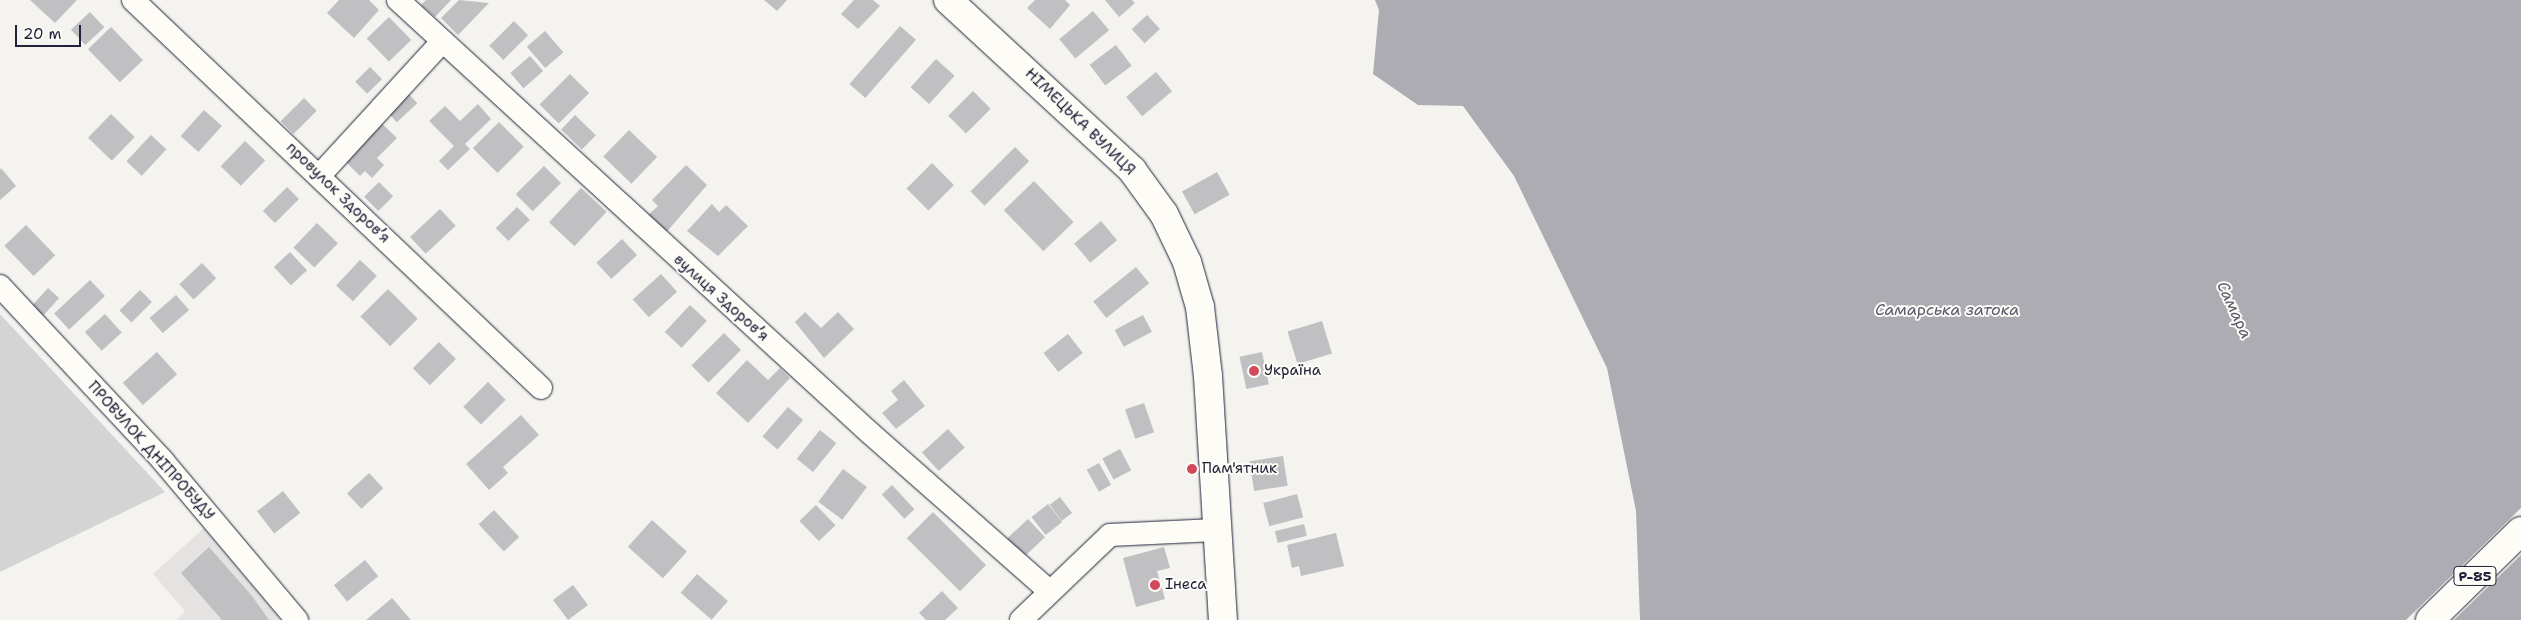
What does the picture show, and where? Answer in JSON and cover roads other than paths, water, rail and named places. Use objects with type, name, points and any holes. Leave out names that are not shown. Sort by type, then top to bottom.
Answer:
[{"type":"main road","name":"НІМЕЦЬКА ВУЛИЦЯ","points":[[948,0],[1088,125],[1132,170],[1164,214],[1187,262],[1200,307],[1208,376],[1215,530],[1223,620]]},
{"type":"main road","name":"Р-85","points":[[2430,620],[2521,531]]},
{"type":"street","name":"провулок Здоровʼя","points":[[133,0],[320,175],[541,388]]},
{"type":"street","name":"вулиця Здоровʼя","points":[[398,0],[870,433],[1049,590]]},
{"type":"street","points":[[320,175],[442,42]]},
{"type":"street","name":"ПРОВУЛОК ДНІПРОБУДУ","points":[[0,286],[163,461],[297,620]]},
{"type":"street","points":[[1020,620],[1049,590],[1110,536],[1215,530]]},
{"type":"water","name":"Самарська затока","points":[[1375,0],[2521,0],[2521,620],[1640,620],[1636,511],[1607,368],[1514,176],[1463,106],[1418,105],[1373,74],[1379,10]]},
{"type":"place","name":"Україна","points":[[1254,371]]},
{"type":"place","name":"Пам'ятник","points":[[1192,469]]},
{"type":"place","name":"Інеса","points":[[1155,585]]},
{"type":"water label","name":"Самара","points":[[2234,310]]}]
